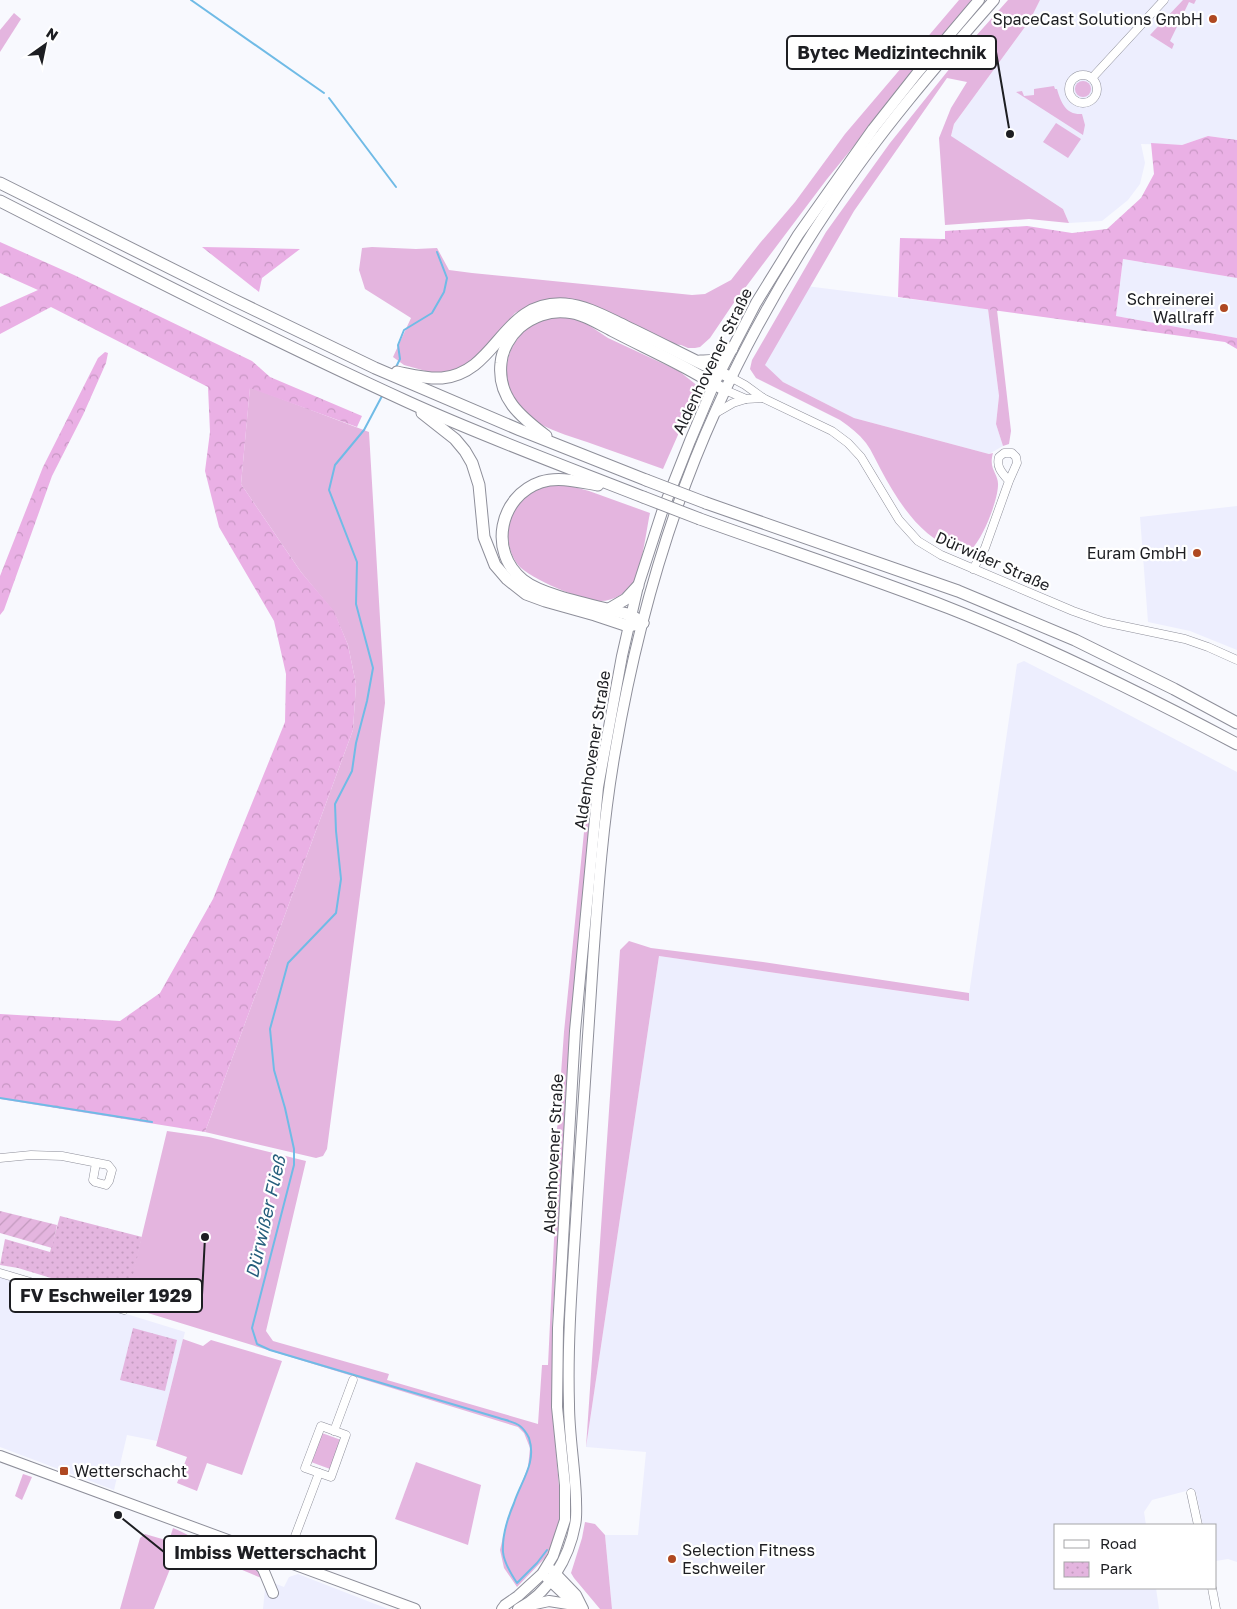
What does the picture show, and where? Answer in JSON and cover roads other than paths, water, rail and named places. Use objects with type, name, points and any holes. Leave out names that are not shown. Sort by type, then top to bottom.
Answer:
[{"type":"highway","points":[[0,182],[232,299],[375,368],[406,377],[557,445],[706,503],[958,591],[1074,640],[1174,689],[1237,723]]},
{"type":"highway","points":[[0,201],[224,314],[409,402],[514,447],[619,488],[949,608],[1066,658],[1162,704],[1237,744]]},
{"type":"highway","points":[[406,377],[436,378],[463,372],[484,358],[509,327],[522,316],[538,307],[557,304],[578,306],[590,310],[732,378]]},
{"type":"highway","points":[[557,445],[513,408],[504,392],[502,384],[501,359],[509,340],[522,326],[538,316],[565,312],[587,318],[725,390]]},
{"type":"highway","points":[[697,361],[714,360],[732,349]]},
{"type":"highway","points":[[409,402],[455,439],[469,457],[478,478],[486,544],[495,564],[507,579],[532,597],[595,615],[642,623]]},
{"type":"highway","points":[[619,488],[567,480],[554,480],[541,482],[526,489],[516,499],[505,516],[502,532],[503,548],[507,560],[514,571],[522,579],[542,591],[609,609],[630,621]]},
{"type":"highway","points":[[609,609],[626,599],[638,586]]},
{"type":"main road","name":"Aldenhovener Straße","points":[[502,1609],[524,1591],[544,1570],[556,1548],[565,1520],[565,1485],[557,1407],[558,1328],[575,1031],[598,787],[638,586],[662,512],[690,441],[714,384],[756,303],[824,196],[873,129],[979,0]]},
{"type":"main road","name":"Aldenhovener Straße","points":[[522,1607],[553,1577],[568,1552],[576,1522],[576,1484],[568,1407],[570,1326],[598,880],[615,752],[642,623],[655,576],[679,503],[714,414],[772,300],[833,202],[881,136],[926,79],[994,0]]},
{"type":"main road","points":[[0,1456],[415,1609]]},
{"type":"main road","points":[[245,1545],[263,1569],[273,1593]]},
{"type":"main road","points":[[544,1570],[576,1595],[582,1607]]},
{"type":"main road","points":[[522,1607],[546,1601],[557,1601],[582,1607]]},
{"type":"street","points":[[1092,78],[1164,0]]},
{"type":"street","name":"Dürwißer Straße","points":[[732,378],[762,398],[840,436],[861,457],[896,516],[907,530],[929,549],[973,569],[1104,622],[1186,639],[1208,646],[1237,660]]},
{"type":"street","name":"Dürwißer Straße","points":[[725,390],[746,399]]},
{"type":"street","name":"Dürwißer Straße","points":[[714,414],[731,404],[746,399],[762,398]]},
{"type":"street","points":[[973,569],[985,548],[1009,481]]},
{"type":"street","points":[[0,1158],[32,1155],[62,1156],[96,1163]]},
{"type":"street","points":[[0,1273],[124,1310]]},
{"type":"street","points":[[334,1431],[353,1380]]},
{"type":"street","points":[[321,1426],[346,1435],[331,1477],[320,1473],[306,1468],[321,1426]]},
{"type":"street","points":[[286,1560],[320,1473]]},
{"type":"street","points":[[1191,1493],[1198,1524]]},
{"type":"street","points":[[1212,1589],[1216,1609]]},
{"type":"waterway","name":"Dürwißer Fließ","points":[[191,0],[324,93]]},
{"type":"waterway","name":"Dürwißer Fließ","points":[[329,98],[396,187]]},
{"type":"waterway","name":"Dürwißer Fließ","points":[[395,369],[400,359],[398,345],[404,330],[432,313],[444,292],[447,278],[437,252]]},
{"type":"waterway","name":"Dürwißer Fließ","points":[[382,396],[364,430],[335,465],[329,490],[357,562],[356,604],[373,668],[356,743],[352,771],[335,804],[341,879],[336,913],[288,963],[270,1029],[274,1070],[294,1149],[294,1165],[252,1328],[257,1344],[270,1350],[507,1420],[520,1426],[529,1438],[531,1447],[530,1464],[508,1520],[503,1546],[506,1564],[517,1583],[547,1550]]},
{"type":"waterway","points":[[0,1098],[152,1122]]},
{"type":"place","name":"SpaceCast Solutions GmbH","points":[[1213,19]]},
{"type":"place","name":"Bytec Medizintechnik","points":[[1010,134]]},
{"type":"place","name":"Schreinerei Wallraff","points":[[1224,308]]},
{"type":"place","name":"Euram GmbH","points":[[1197,553]]},
{"type":"place","name":"FV Eschweiler 1929","points":[[205,1237]]},
{"type":"place","name":"Wetterschacht","points":[[64,1471]]},
{"type":"place","name":"Imbiss Wetterschacht","points":[[118,1515]]},
{"type":"place","name":"Selection Fitness Eschweiler","points":[[672,1559]]}]
